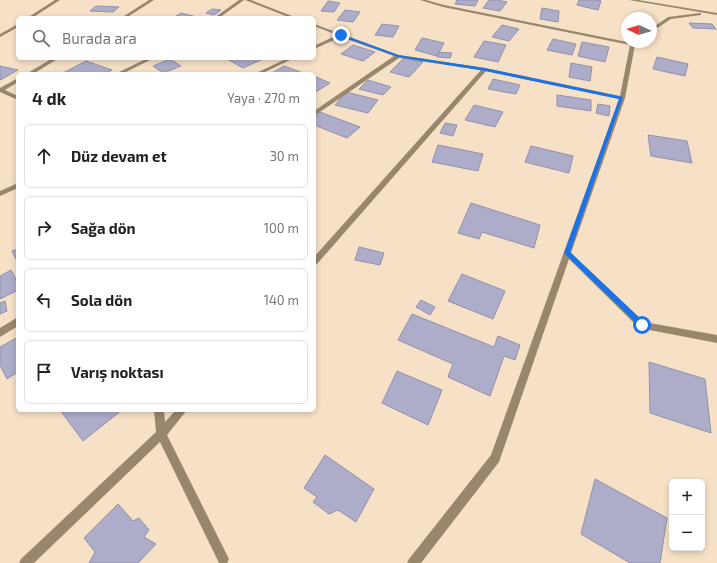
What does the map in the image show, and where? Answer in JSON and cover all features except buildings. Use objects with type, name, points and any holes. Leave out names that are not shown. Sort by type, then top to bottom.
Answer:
[{"type":"street","points":[[32,16],[58,0]]},
{"type":"street","points":[[126,16],[152,0]]},
{"type":"street","points":[[219,16],[242,0]]},
{"type":"street","points":[[247,0],[290,16]]},
{"type":"street","points":[[422,0],[443,6],[621,40]]},
{"type":"street","points":[[443,6],[448,0]]},
{"type":"street","points":[[631,0],[717,14]]},
{"type":"street","points":[[652,0],[660,5]]},
{"type":"street","points":[[657,27],[670,18],[708,13]]},
{"type":"street","points":[[0,36],[16,26]]},
{"type":"street","points":[[316,26],[398,56],[485,69],[622,98]]},
{"type":"street","points":[[316,47],[341,35]]},
{"type":"street","points":[[413,563],[495,458],[622,98],[633,48]]},
{"type":"street","points":[[316,113],[398,56]]},
{"type":"street","points":[[32,72],[54,60]]},
{"type":"street","points":[[122,72],[148,60]]},
{"type":"street","points":[[261,72],[288,60]]},
{"type":"street","points":[[316,260],[485,69]]},
{"type":"street","points":[[1,90],[16,81]]},
{"type":"street","points":[[1,90],[16,97]]},
{"type":"street","points":[[0,194],[16,187]]},
{"type":"street","points":[[567,253],[642,325],[717,339]]},
{"type":"street","points":[[0,333],[16,322]]},
{"type":"street","points":[[159,412],[161,434],[223,559]]},
{"type":"street","points":[[25,563],[161,434],[180,412]]},
{"type":"route","points":[[341,35],[398,56],[485,69],[622,98],[567,253],[642,325]]}]
